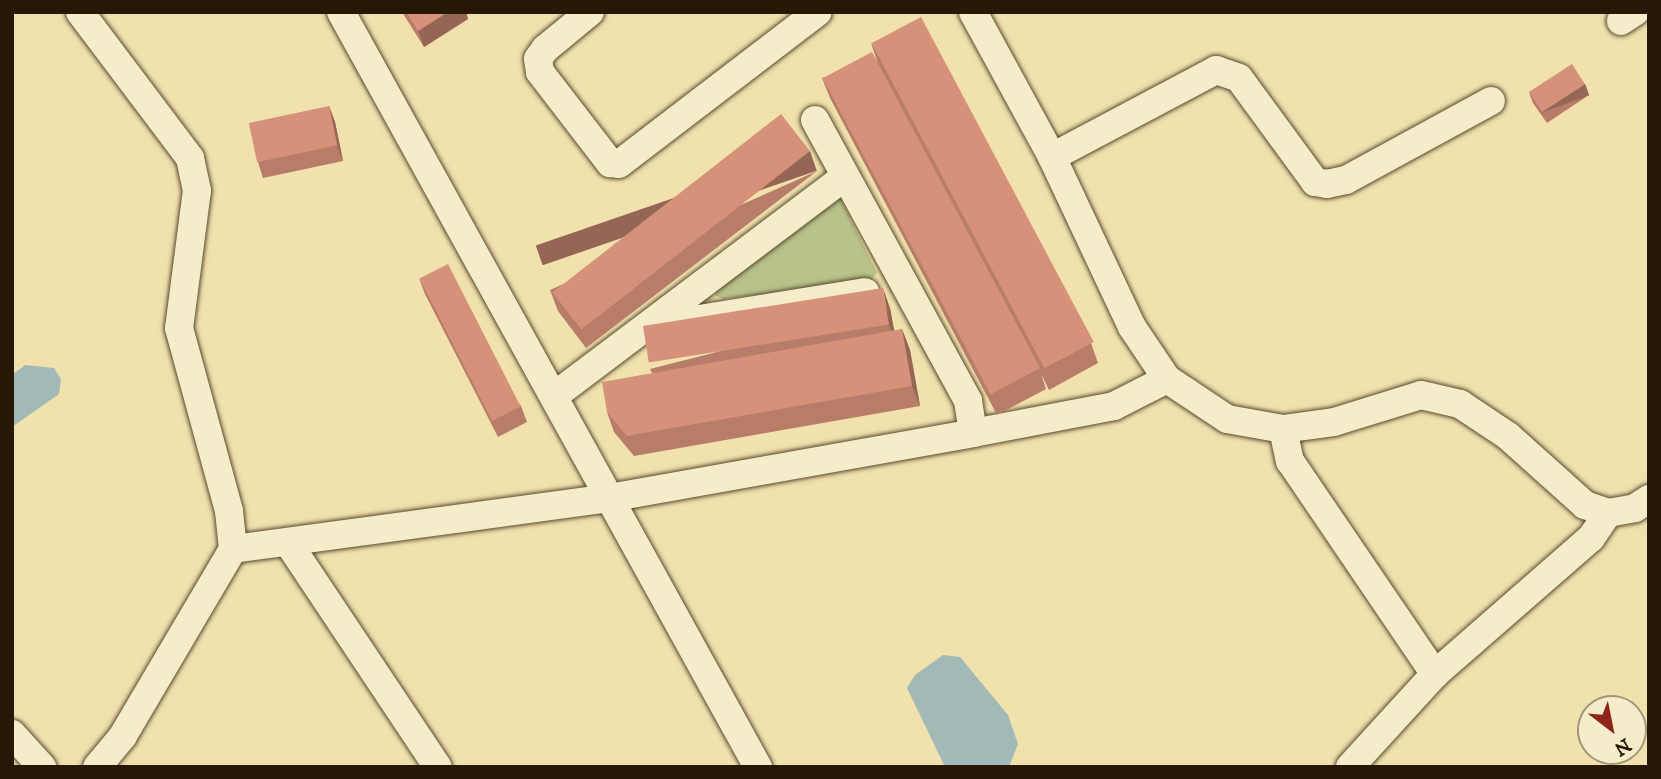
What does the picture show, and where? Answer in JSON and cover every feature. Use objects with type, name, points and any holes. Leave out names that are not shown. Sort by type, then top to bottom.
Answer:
[{"type":"street","points":[[80,12],[190,158],[197,190],[179,328],[229,511],[233,550],[123,736],[97,767]]},
{"type":"street","points":[[341,12],[758,767]]},
{"type":"street","points":[[590,12],[545,48],[538,59],[540,72],[610,163],[619,164],[818,12]]},
{"type":"street","points":[[973,12],[1052,157],[1132,327],[1167,379],[1227,419],[1283,429],[1334,422],[1421,395],[1460,404],[1508,436],[1585,505],[1608,513],[1634,509],[1649,499]]},
{"type":"street","points":[[1052,157],[1216,70],[1239,78],[1315,182],[1327,184],[1346,180],[1491,101]]},
{"type":"street","points":[[815,120],[968,401],[973,433]]},
{"type":"street","points":[[554,396],[845,177]]},
{"type":"street","points":[[643,328],[905,286]]},
{"type":"street","points":[[233,550],[609,498],[973,433],[1114,406],[1167,379]]},
{"type":"street","points":[[1283,429],[1290,461],[1435,674]]},
{"type":"street","points":[[1350,767],[1435,674],[1591,538],[1608,513]]},
{"type":"street","points":[[289,544],[438,767]]},
{"type":"street","points":[[12,734],[42,767]]},
{"type":"green space","points":[[840,198],[877,273],[871,280],[723,299],[716,296],[715,290]]},
{"type":"water","points":[[25,365],[54,368],[61,379],[59,394],[12,427],[12,375]]},
{"type":"water","points":[[943,655],[960,657],[1008,715],[1018,744],[1009,767],[945,767],[907,688],[915,675]]},
{"type":"building","points":[[406,12],[448,12],[418,31]]},
{"type":"building","points":[[921,17],[1094,342],[1044,368],[872,43]]},
{"type":"building","points":[[872,52],[1040,368],[991,394],[823,78]]},
{"type":"building","points":[[1572,64],[1585,84],[1542,112],[1529,92]]},
{"type":"building","points":[[329,106],[337,145],[257,162],[249,123]]},
{"type":"building","points":[[781,114],[810,151],[581,330],[552,293]]},
{"type":"building","points":[[448,264],[521,407],[492,421],[419,279]]},
{"type":"building","points":[[883,288],[889,325],[649,363],[643,326]]},
{"type":"building","points":[[902,329],[912,386],[627,436],[607,412],[602,382]]}]
